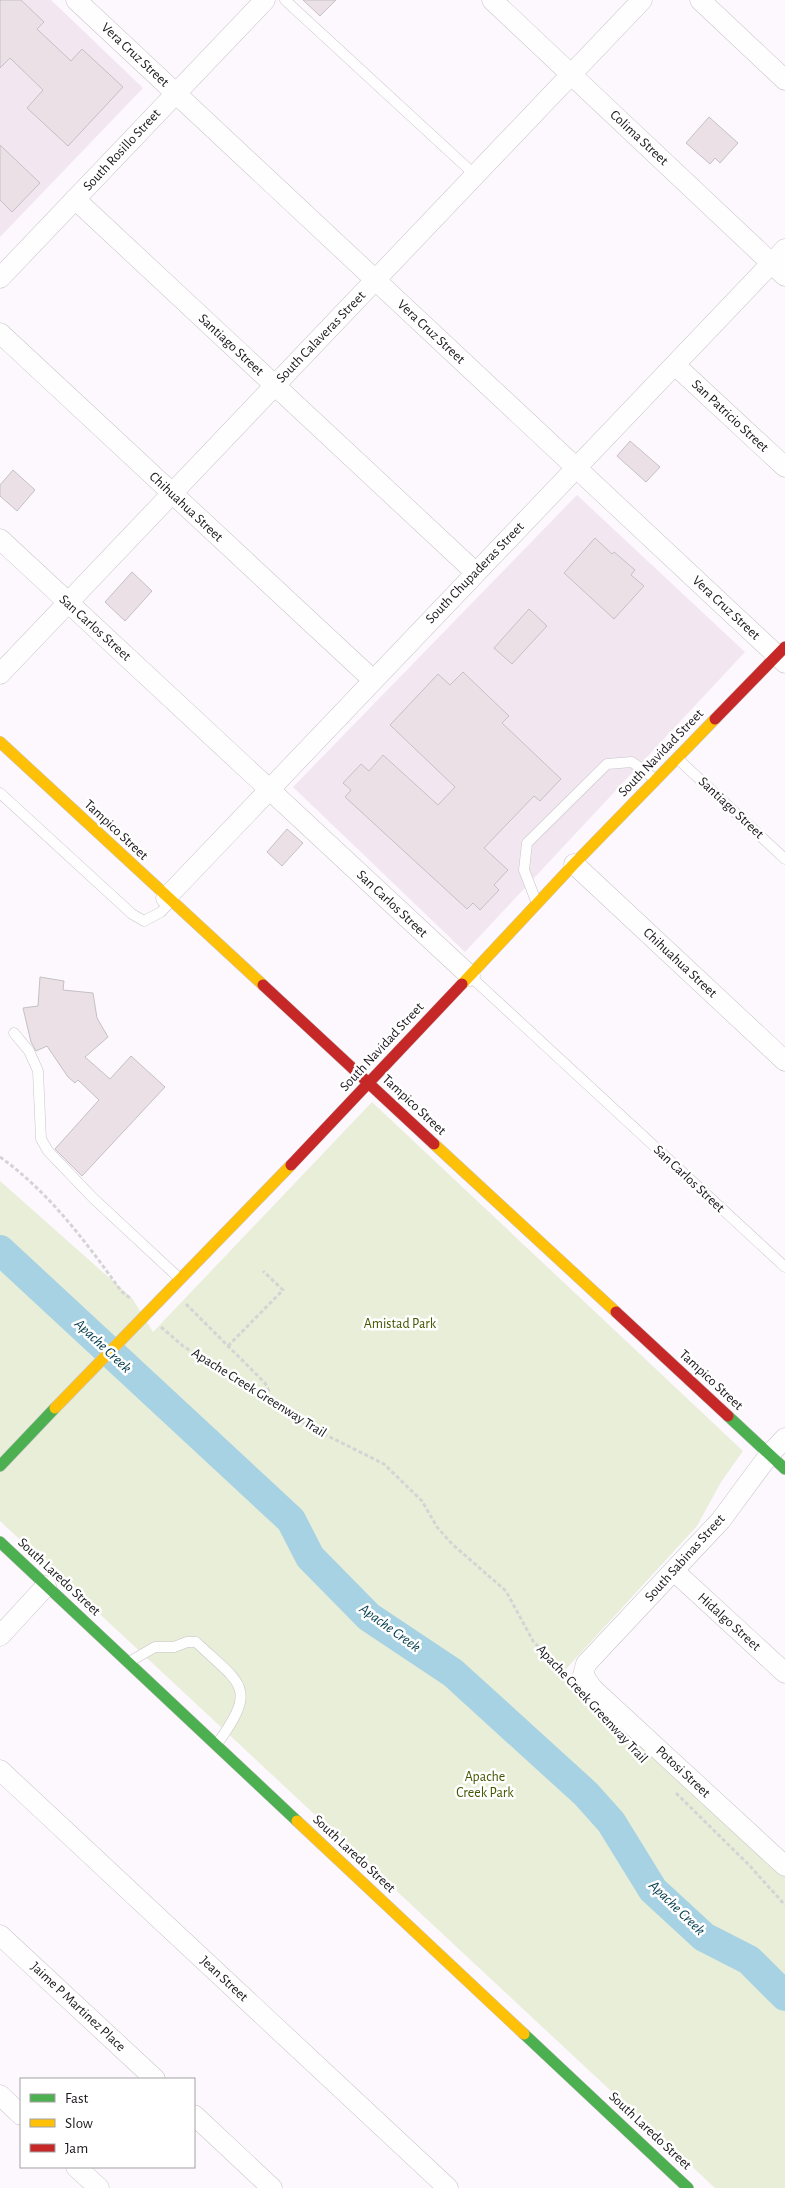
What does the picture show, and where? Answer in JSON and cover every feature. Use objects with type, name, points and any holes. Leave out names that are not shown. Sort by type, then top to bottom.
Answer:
[{"type":"street","name":"Vera Cruz Street","points":[[76,0],[576,467],[782,656]]},
{"type":"street","name":"South Rosillo Street","points":[[0,278],[265,0]]},
{"type":"street","name":"Colima Street","points":[[492,0],[778,270]]},
{"type":"street","name":"South Calaveras Street","points":[[0,674],[642,0]]},
{"type":"street","points":[[700,0],[785,80]]},
{"type":"street","name":"Santiago Street","points":[[75,199],[475,572]]},
{"type":"street","name":"South Chupaderas Street","points":[[169,900],[270,789],[674,365],[778,270],[785,249]]},
{"type":"street","name":"Chihuahua Street","points":[[0,333],[373,680]]},
{"type":"street","name":"San Patricio Street","points":[[674,365],[785,467]]},
{"type":"street","name":"San Carlos Street","points":[[0,539],[470,976]]},
{"type":"street","name":"South Navidad Street","points":[[0,1466],[369,1084],[574,864],[677,758],[782,656]]},
{"type":"street","name":"Tampico Street","points":[[0,742],[785,1469]]},
{"type":"street","name":"Chihuahua Street","points":[[574,864],[785,1061]]},
{"type":"street","name":"South Sabinas Street","points":[[577,1677],[586,1664],[721,1520],[785,1438]]},
{"type":"street","name":"South Laredo Street","points":[[0,1542],[688,2188]]},
{"type":"street","name":"Hidalgo Street","points":[[674,1571],[785,1673]]},
{"type":"street","points":[[0,1636],[46,1586]]},
{"type":"street","name":"Potosi Street","points":[[577,1677],[593,1689],[785,1866]]},
{"type":"street","name":"Jean Street","points":[[0,1770],[448,2188]]},
{"type":"street","name":"Jaime P Martinez Place","points":[[0,1934],[154,2078]]},
{"type":"street","points":[[0,2095],[20,2114]]},
{"type":"street","points":[[195,2116],[272,2188]]},
{"type":"street","points":[[77,2168],[99,2188]]},
{"type":"lane","points":[[285,0],[475,175]]},
{"type":"lane","name":"Santiago Street","points":[[677,758],[785,859]]},
{"type":"lane","points":[[538,904],[524,870],[527,843],[607,764],[632,762],[656,780]]},
{"type":"lane","points":[[0,793],[132,914],[144,921],[161,912],[169,900]]},
{"type":"lane","name":"San Carlos Street","points":[[470,976],[785,1267]]},
{"type":"lane","points":[[14,1033],[29,1051],[38,1071],[41,1139],[48,1151],[93,1198],[180,1278]]},
{"type":"lane","points":[[128,1663],[155,1647],[174,1647],[187,1642],[196,1642],[240,1684],[242,1694],[232,1723],[216,1745]]},
{"type":"path","points":[[0,1157],[20,1171],[56,1208],[122,1291],[135,1303]]},
{"type":"path","points":[[228,1346],[283,1290],[263,1271]]},
{"type":"path","points":[[180,1298],[265,1383],[269,1391],[267,1400]]},
{"type":"path","name":"Apache Creek Greenway Trail","points":[[155,1321],[183,1346],[267,1400],[310,1427],[384,1464],[406,1482],[422,1501],[438,1527],[452,1544],[506,1591],[533,1641],[577,1677]]},
{"type":"path","points":[[671,1788],[749,1865],[785,1905]]},
{"type":"shaded area","points":[[0,0],[51,0],[143,88],[0,237]]},
{"type":"shaded area","points":[[577,495],[745,652],[465,952],[293,787]]},
{"type":"green space","name":"Apache Creek Park","points":[[372,1102],[743,1451],[721,1482],[697,1526],[565,1670],[785,1876],[785,2188],[715,2188],[0,1521],[0,1181],[132,1298],[153,1332]]},
{"type":"building","points":[[0,0],[21,0],[44,22],[37,29],[71,61],[82,49],[123,87],[68,146],[27,108],[43,90],[10,58],[0,68]]},
{"type":"building","points":[[303,0],[336,0],[320,16]]},
{"type":"building","points":[[709,117],[738,143],[720,163],[715,158],[710,164],[686,143]]},
{"type":"building","points":[[0,145],[40,183],[12,212],[0,200]]},
{"type":"building","points":[[630,441],[660,467],[646,482],[617,456]]},
{"type":"building","points":[[13,470],[35,490],[17,511],[0,496],[0,485]]},
{"type":"building","points":[[595,538],[612,554],[614,552],[635,570],[631,575],[644,586],[614,619],[564,573]]},
{"type":"building","points":[[132,572],[152,591],[125,621],[105,602]]},
{"type":"building","points":[[529,609],[547,626],[512,664],[494,648]]},
{"type":"building","points":[[463,672],[509,716],[502,723],[561,779],[540,801],[534,796],[484,848],[508,870],[494,885],[499,890],[480,910],[473,903],[467,909],[345,797],[351,790],[343,783],[361,764],[369,771],[383,755],[438,805],[455,787],[390,725],[438,674],[450,685]]},
{"type":"building","points":[[287,829],[303,843],[282,866],[267,852]]},
{"type":"building","points":[[40,977],[64,981],[63,990],[93,993],[97,1018],[108,1037],[85,1057],[110,1079],[131,1056],[165,1087],[82,1176],[55,1149],[99,1100],[78,1080],[75,1083],[68,1077],[47,1046],[36,1051],[31,1042],[23,1008],[38,1006]]},
{"type":"waterway","name":"Apache Creek","points":[[0,1250],[291,1520],[310,1557],[369,1617],[453,1673],[586,1794],[611,1822],[653,1890],[704,1937],[749,1960],[785,1996]]},
{"type":"traffic: fast","points":[[0,1466],[55,1408]]},
{"type":"traffic: fast","points":[[728,1416],[785,1469]]},
{"type":"traffic: fast","points":[[0,1542],[297,1821]]},
{"type":"traffic: fast","points":[[524,2034],[688,2188]]},
{"type":"traffic: slow","points":[[462,984],[574,864],[715,719]]},
{"type":"traffic: slow","points":[[0,742],[263,985]]},
{"type":"traffic: slow","points":[[434,1144],[616,1312]]},
{"type":"traffic: slow","points":[[160,1300],[291,1165]]},
{"type":"traffic: slow","points":[[55,1408],[160,1300]]},
{"type":"traffic: slow","points":[[297,1821],[524,2034]]},
{"type":"traffic: jam","points":[[715,719],[785,647]]},
{"type":"traffic: jam","points":[[291,1165],[462,984]]},
{"type":"traffic: jam","points":[[263,985],[434,1144]]},
{"type":"traffic: jam","points":[[616,1312],[728,1416]]},
{"type":"park label","name":"Amistad Park","points":[[400,1324]]}]
